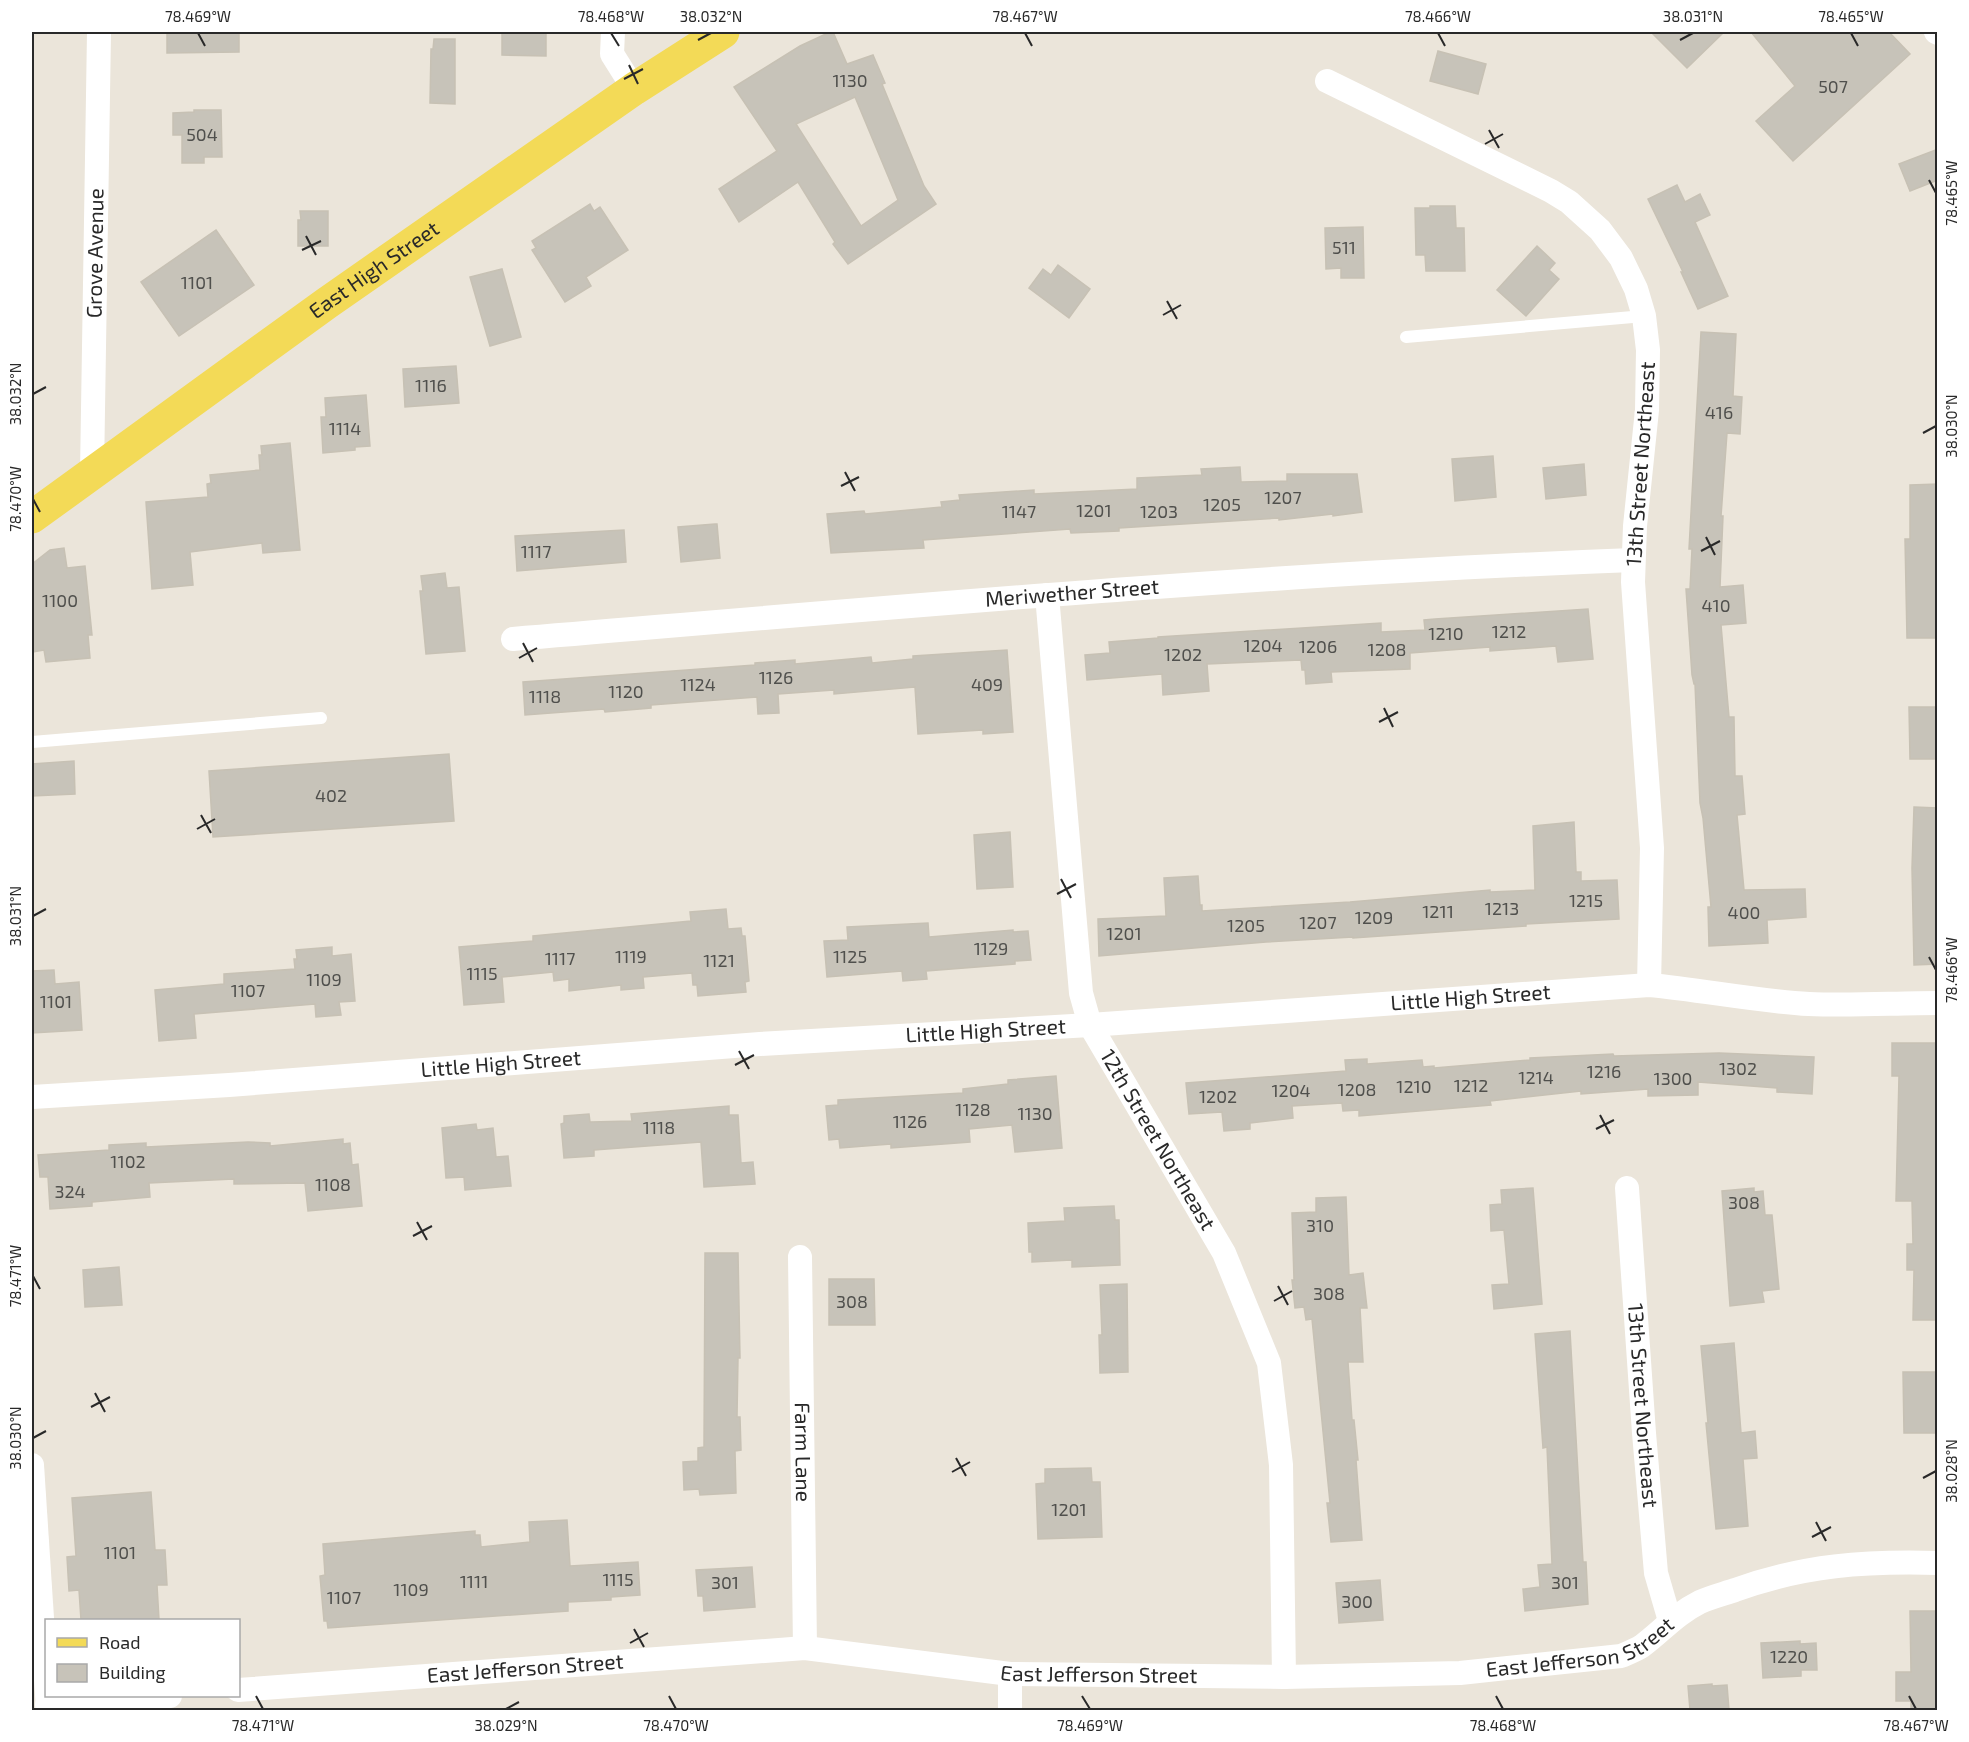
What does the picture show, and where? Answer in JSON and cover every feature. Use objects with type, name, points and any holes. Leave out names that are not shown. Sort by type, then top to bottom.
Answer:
[{"type":"main road","name":"East High Street","points":[[32,517],[327,303],[634,89],[723,32]]},
{"type":"street","name":"Grove Avenue","points":[[92,473],[99,32]]},
{"type":"street","points":[[613,32],[612,54],[634,89]]},
{"type":"street","name":"13th Street Northeast","points":[[1327,81],[1569,202],[1600,230],[1621,258],[1636,289],[1644,316],[1648,351],[1647,410],[1635,526],[1633,582],[1652,848],[1650,985]]},
{"type":"street","name":"Meriwether Street","points":[[513,639],[1047,595],[1466,566],[1633,560]]},
{"type":"street","name":"12th Street Northeast","points":[[1047,595],[1081,993],[1090,1025],[1224,1253],[1269,1362],[1281,1465],[1284,1677]]},
{"type":"street","name":"Little High Street","points":[[32,1097],[229,1085],[760,1044],[1090,1025],[1650,985],[1767,1001],[1811,1004],[1938,1003]]},
{"type":"street","name":"13th Street Northeast","points":[[1627,1188],[1656,1573],[1670,1621]]},
{"type":"street","name":"Farm Lane","points":[[800,1257],[805,1648]]},
{"type":"street","points":[[32,1465],[45,1676]]},
{"type":"street","name":"East Jefferson Street","points":[[240,1690],[805,1648],[1010,1674],[1284,1677],[1460,1673],[1621,1656],[1641,1646],[1670,1621],[1700,1602],[1758,1581],[1800,1570],[1833,1565],[1888,1562],[1938,1563]]},
{"type":"street","points":[[1010,1674],[1010,1710]]},
{"type":"street","points":[[47,1708],[151,1697]]},
{"type":"lane","points":[[1406,337],[1644,316]]},
{"type":"lane","points":[[32,742],[321,718]]},
{"type":"building","points":[[167,32],[239,32],[239,52],[167,53]]},
{"type":"building","points":[[502,32],[546,32],[546,56],[502,55]]},
{"type":"building","points":[[833,32],[847,64],[873,55],[885,83],[882,84],[924,186],[936,204],[848,264],[833,244],[835,242],[798,182],[739,222],[719,189],[777,151],[734,87],[800,46]],"holes":[[[855,97],[898,200],[861,226],[796,124]]]},
{"type":"building","points":[[1651,32],[1724,32],[1687,68]]},
{"type":"building","points":[[1751,32],[1889,32],[1910,54],[1793,161],[1756,121],[1795,86]]},
{"type":"building","points":[[434,39],[455,39],[455,104],[430,103],[431,49],[433,49]]},
{"type":"building","points":[[1438,51],[1486,64],[1478,94],[1430,81]]},
{"type":"building","points":[[194,110],[221,110],[222,157],[204,157],[204,163],[182,163],[182,135],[173,135],[173,113],[194,112]]},
{"type":"building","points":[[1938,149],[1938,180],[1910,191],[1899,164]]},
{"type":"building","points":[[1677,185],[1685,202],[1700,194],[1710,215],[1695,222],[1728,296],[1698,309],[1648,199]]},
{"type":"building","points":[[590,204],[594,211],[600,207],[628,250],[586,277],[591,286],[565,302],[532,250],[536,248],[532,241]]},
{"type":"building","points":[[1430,206],[1455,206],[1456,228],[1464,228],[1465,271],[1426,271],[1425,255],[1416,255],[1415,208],[1430,208]]},
{"type":"building","points":[[300,211],[328,211],[328,246],[298,246]]},
{"type":"building","points":[[1363,227],[1364,278],[1341,278],[1341,268],[1326,269],[1325,228]]},
{"type":"building","points":[[216,230],[254,285],[179,336],[141,282]]},
{"type":"building","points":[[1537,246],[1555,263],[1549,270],[1559,279],[1526,316],[1497,290]]},
{"type":"building","points":[[1058,265],[1090,289],[1069,318],[1029,288],[1043,269],[1051,275]]},
{"type":"building","points":[[502,269],[521,337],[490,346],[470,277]]},
{"type":"building","points":[[1701,332],[1736,334],[1733,396],[1742,397],[1740,434],[1727,433],[1721,516],[1723,516],[1720,587],[1743,585],[1746,623],[1721,625],[1729,717],[1734,717],[1735,776],[1742,776],[1745,814],[1737,815],[1744,890],[1805,889],[1806,917],[1767,920],[1768,943],[1709,946],[1708,907],[1711,907],[1700,803],[1695,684],[1692,675],[1686,589],[1690,589],[1692,549],[1689,549]]},
{"type":"building","points":[[456,366],[459,403],[405,407],[403,369]]},
{"type":"building","points":[[366,395],[370,446],[323,453],[321,417],[326,417],[325,398]]},
{"type":"building","points":[[290,443],[300,550],[263,553],[262,543],[190,552],[193,585],[152,589],[146,502],[208,497],[207,484],[211,483],[210,475],[260,470],[261,446]]},
{"type":"building","points":[[1493,456],[1496,497],[1455,501],[1452,459]]},
{"type":"building","points":[[1584,464],[1586,495],[1546,499],[1543,468]]},
{"type":"building","points":[[1240,467],[1241,482],[1287,481],[1287,474],[1357,474],[1362,512],[1279,520],[1279,518],[1119,528],[1119,531],[1071,533],[1070,529],[923,540],[924,548],[831,553],[827,514],[864,511],[865,514],[942,507],[941,502],[960,500],[959,495],[1034,490],[1034,494],[1137,489],[1137,478],[1202,475],[1201,469]]},
{"type":"building","points":[[1938,484],[1938,638],[1907,638],[1905,539],[1910,539],[1910,485]]},
{"type":"building","points":[[717,524],[720,558],[681,562],[678,527]]},
{"type":"building","points":[[624,530],[626,562],[517,571],[515,536]]},
{"type":"building","points":[[64,548],[67,568],[85,566],[92,635],[88,635],[90,658],[46,662],[44,650],[32,652],[32,564],[50,550]]},
{"type":"building","points":[[445,573],[447,588],[459,587],[465,651],[426,654],[420,591],[423,591],[421,576]]},
{"type":"building","points":[[1588,609],[1593,659],[1558,662],[1556,646],[1490,651],[1490,647],[1410,653],[1410,669],[1331,672],[1332,682],[1306,684],[1305,670],[1302,670],[1301,660],[1207,664],[1209,691],[1163,695],[1162,674],[1087,680],[1085,655],[1110,653],[1109,642],[1381,623],[1381,632],[1425,630],[1424,620]]},
{"type":"building","points":[[1007,650],[1013,732],[983,734],[983,730],[918,734],[915,687],[834,694],[834,690],[778,694],[779,713],[758,714],[757,697],[651,705],[651,708],[605,712],[604,709],[525,715],[523,682],[795,660],[795,664],[871,657],[872,663],[913,659],[913,656]]},
{"type":"building","points":[[1909,707],[1938,707],[1938,759],[1910,759]]},
{"type":"building","points":[[449,754],[454,821],[213,837],[209,771]]},
{"type":"building","points":[[74,761],[75,794],[32,796],[32,764]]},
{"type":"building","points":[[1914,807],[1938,808],[1938,964],[1914,965],[1912,868]]},
{"type":"building","points":[[1574,822],[1576,872],[1581,872],[1581,881],[1617,880],[1619,919],[1266,942],[1099,956],[1098,919],[1166,916],[1164,878],[1198,876],[1202,911],[1490,890],[1490,892],[1535,890],[1533,826]]},
{"type":"building","points":[[1010,832],[1013,887],[977,889],[974,835]]},
{"type":"building","points":[[726,909],[728,929],[741,928],[742,936],[745,936],[749,981],[745,982],[746,992],[698,996],[697,985],[693,985],[692,973],[643,977],[644,988],[621,990],[621,985],[569,991],[569,979],[554,981],[553,972],[502,977],[504,1002],[464,1005],[459,947],[533,941],[533,936],[691,921],[690,912]]},
{"type":"building","points":[[928,923],[929,937],[1013,930],[1013,932],[1028,931],[1031,960],[1015,961],[1015,964],[926,971],[927,979],[903,981],[902,971],[827,977],[824,941],[848,940],[847,927]]},
{"type":"building","points":[[332,947],[332,956],[351,954],[355,1001],[339,1002],[341,1015],[316,1017],[315,1004],[194,1014],[196,1038],[159,1041],[155,990],[224,984],[224,974],[295,969],[296,950]]},
{"type":"building","points":[[54,970],[55,984],[79,982],[82,1030],[32,1033],[32,971]]},
{"type":"building","points":[[1892,1043],[1938,1043],[1938,1320],[1913,1320],[1914,1270],[1907,1270],[1907,1244],[1913,1244],[1912,1201],[1896,1201],[1899,1076],[1892,1076]]},
{"type":"building","points":[[1719,1053],[1814,1057],[1812,1094],[1777,1092],[1777,1088],[1698,1082],[1698,1095],[1648,1096],[1648,1089],[1581,1094],[1581,1091],[1490,1101],[1491,1105],[1359,1116],[1359,1110],[1343,1111],[1342,1103],[1292,1106],[1293,1118],[1250,1123],[1250,1129],[1224,1131],[1222,1112],[1189,1114],[1186,1083],[1346,1071],[1345,1060],[1367,1059],[1367,1064],[1422,1060],[1423,1067],[1434,1066],[1434,1068],[1530,1060],[1530,1058],[1613,1054],[1614,1056]]},
{"type":"building","points":[[1056,1076],[1062,1148],[1015,1152],[1012,1125],[969,1129],[970,1142],[891,1148],[891,1144],[840,1148],[839,1139],[829,1140],[826,1106],[838,1105],[838,1100],[963,1093],[963,1089],[1008,1084],[1008,1080]]},
{"type":"building","points":[[729,1106],[729,1115],[738,1115],[741,1163],[753,1162],[755,1184],[704,1187],[701,1142],[594,1150],[594,1156],[564,1158],[561,1124],[564,1123],[564,1116],[589,1114],[590,1122],[632,1121],[631,1114]]},
{"type":"building","points":[[476,1124],[477,1130],[493,1128],[496,1157],[508,1156],[511,1186],[465,1190],[464,1177],[446,1178],[442,1128]]},
{"type":"building","points":[[343,1139],[343,1144],[350,1143],[352,1165],[358,1164],[362,1206],[308,1211],[305,1183],[234,1184],[234,1179],[149,1183],[150,1197],[92,1202],[92,1206],[50,1209],[48,1177],[40,1177],[38,1155],[109,1150],[109,1145],[146,1143],[146,1147],[248,1142],[270,1143],[270,1146]]},
{"type":"building","points":[[1533,1188],[1542,1304],[1494,1309],[1492,1285],[1509,1284],[1504,1230],[1491,1231],[1490,1205],[1502,1204],[1501,1190]]},
{"type":"building","points":[[1754,1188],[1754,1192],[1763,1191],[1765,1215],[1772,1215],[1779,1289],[1762,1291],[1764,1302],[1730,1306],[1722,1191]]},
{"type":"building","points":[[1346,1197],[1349,1275],[1363,1273],[1367,1308],[1360,1308],[1363,1362],[1348,1362],[1352,1420],[1354,1420],[1358,1460],[1356,1460],[1362,1540],[1331,1542],[1327,1503],[1330,1503],[1312,1319],[1306,1320],[1304,1307],[1295,1308],[1292,1280],[1294,1280],[1292,1213],[1316,1212],[1316,1198]]},
{"type":"building","points":[[1114,1206],[1115,1220],[1119,1220],[1120,1265],[1072,1267],[1072,1260],[1032,1262],[1032,1252],[1029,1252],[1028,1223],[1065,1221],[1064,1208]]},
{"type":"building","points":[[705,1253],[738,1253],[740,1358],[738,1358],[737,1417],[740,1417],[741,1450],[735,1451],[736,1493],[700,1495],[699,1489],[684,1490],[683,1462],[698,1461],[698,1448],[704,1447]]},
{"type":"building","points":[[119,1267],[122,1305],[85,1307],[83,1270]]},
{"type":"building","points":[[829,1279],[874,1279],[875,1325],[829,1325]]},
{"type":"building","points":[[1127,1284],[1128,1372],[1100,1373],[1099,1335],[1102,1335],[1100,1285]]},
{"type":"building","points":[[1570,1331],[1583,1562],[1586,1562],[1588,1604],[1525,1611],[1523,1589],[1540,1587],[1538,1565],[1552,1564],[1547,1447],[1543,1448],[1535,1334]]},
{"type":"building","points":[[1734,1343],[1741,1433],[1755,1431],[1757,1458],[1743,1459],[1748,1526],[1716,1529],[1701,1346]]},
{"type":"building","points":[[1903,1372],[1938,1372],[1938,1433],[1904,1433]]},
{"type":"building","points":[[1091,1468],[1092,1482],[1100,1482],[1102,1537],[1038,1539],[1036,1484],[1045,1483],[1045,1469]]},
{"type":"building","points":[[151,1492],[155,1550],[165,1550],[167,1585],[157,1585],[159,1619],[81,1619],[79,1590],[69,1591],[67,1557],[76,1556],[72,1498]]},
{"type":"building","points":[[567,1520],[570,1566],[638,1562],[640,1595],[611,1597],[611,1600],[568,1602],[568,1611],[328,1628],[327,1621],[324,1621],[320,1576],[325,1575],[323,1544],[475,1531],[475,1535],[480,1535],[481,1547],[530,1542],[529,1522]]},
{"type":"building","points":[[752,1567],[755,1607],[704,1611],[703,1596],[698,1596],[696,1570]]},
{"type":"building","points":[[1380,1580],[1383,1620],[1339,1623],[1336,1583]]},
{"type":"building","points":[[1910,1611],[1938,1611],[1938,1709],[1911,1709],[1911,1701],[1896,1701],[1896,1672],[1911,1672]]},
{"type":"building","points":[[1800,1641],[1800,1644],[1816,1643],[1817,1670],[1801,1670],[1801,1676],[1763,1678],[1761,1643]]},
{"type":"building","points":[[1712,1684],[1712,1686],[1727,1685],[1729,1710],[1690,1710],[1688,1686]]}]
